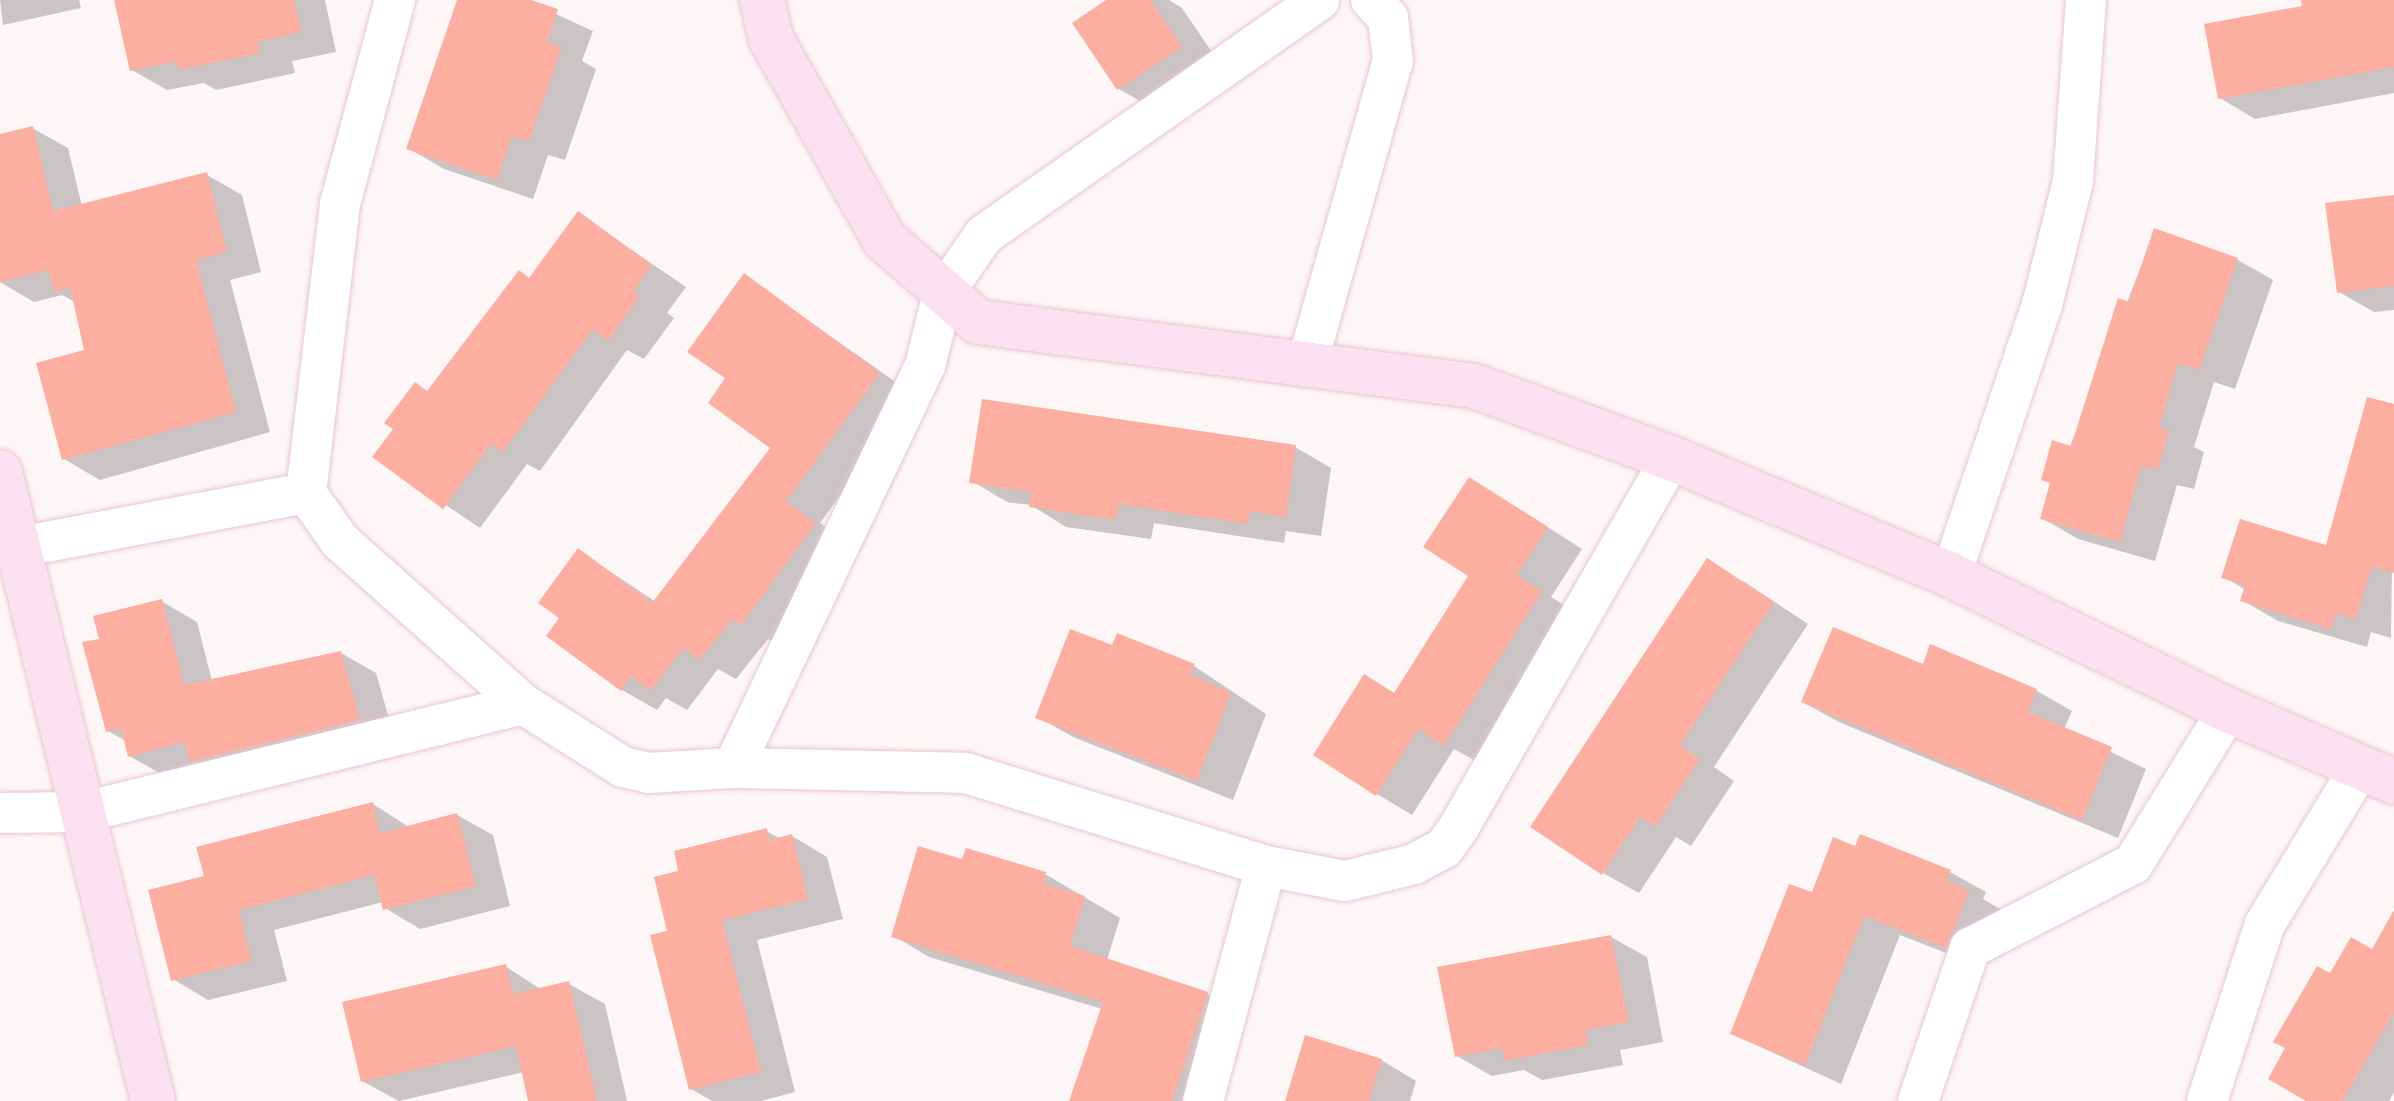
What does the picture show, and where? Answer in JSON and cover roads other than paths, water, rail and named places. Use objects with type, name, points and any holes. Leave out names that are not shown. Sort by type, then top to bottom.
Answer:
[{"type":"street","points":[[395,0],[340,204],[306,493],[340,541],[523,704],[623,767],[648,773],[733,768],[966,773],[1266,866],[1345,881],[1414,864],[1444,848],[1671,458]]},
{"type":"street","points":[[762,0],[771,39],[884,239],[978,322],[1474,386],[1671,458],[1951,575],[2228,710],[2378,774],[2265,924],[2207,1101]]},
{"type":"street","points":[[733,768],[925,366],[943,294],[984,235],[1319,0]]},
{"type":"street","points":[[1307,364],[1393,61],[1388,18],[1371,0]]},
{"type":"street","points":[[1951,575],[2042,305],[2073,181],[2086,0]]},
{"type":"street","points":[[0,472],[153,1101]]},
{"type":"street","points":[[20,547],[306,493]]},
{"type":"street","points":[[0,813],[84,812],[523,704]]},
{"type":"street","points":[[1918,1101],[1970,948],[2133,864],[2228,710]]},
{"type":"street","points":[[1203,1101],[1266,866]]}]
